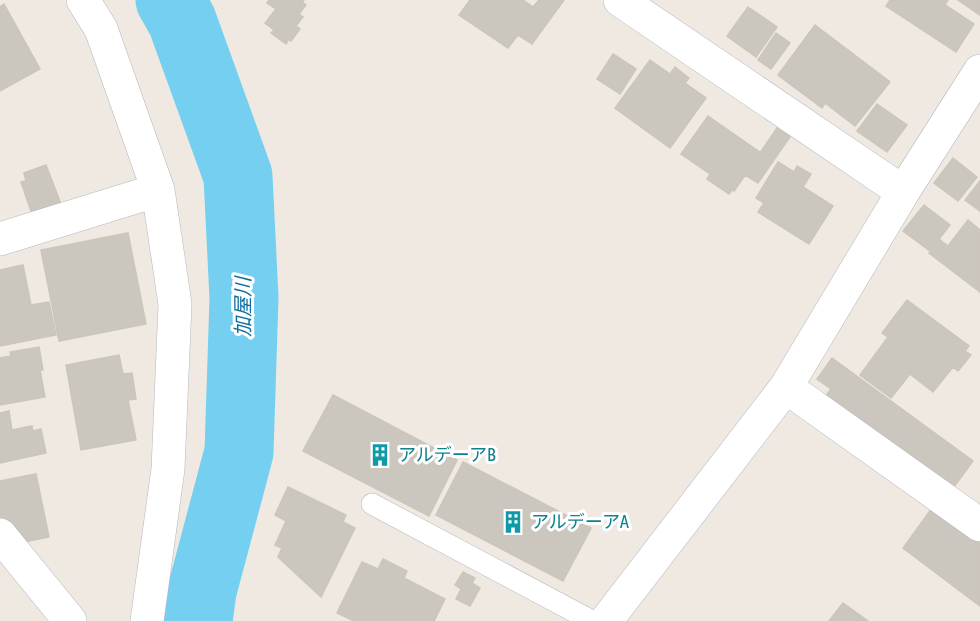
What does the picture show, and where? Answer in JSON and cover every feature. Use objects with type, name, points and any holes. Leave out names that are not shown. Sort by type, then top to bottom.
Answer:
[{"type":"street","points":[[83,0],[101,29],[158,190],[175,303],[168,469],[147,621]]},
{"type":"street","points":[[620,0],[903,192]]},
{"type":"street","points":[[606,621],[786,387],[903,192],[980,71]]},
{"type":"street","points":[[0,240],[158,190]]},
{"type":"street","points":[[786,387],[980,525]]},
{"type":"street","points":[[0,535],[69,621]]},
{"type":"lane","points":[[372,504],[592,621]]},
{"type":"building","points":[[269,0],[304,0],[302,2],[306,5],[299,14],[303,17],[296,26],[300,29],[286,44],[271,33],[274,30],[265,23],[276,9],[267,3]]},
{"type":"building","points":[[470,0],[523,0],[537,10],[508,48],[459,15]]},
{"type":"building","points":[[539,0],[564,0],[532,44],[518,35],[537,10],[533,7]]},
{"type":"building","points":[[890,0],[948,0],[945,5],[974,24],[956,52],[886,6]]},
{"type":"building","points":[[958,0],[980,0],[980,15]]},
{"type":"building","points":[[4,4],[40,69],[0,91],[0,7]]},
{"type":"building","points":[[748,7],[777,27],[756,57],[727,36]]},
{"type":"building","points":[[815,25],[890,82],[855,126],[825,103],[822,108],[778,75]]},
{"type":"building","points":[[776,33],[790,43],[771,69],[758,60]]},
{"type":"building","points":[[613,54],[636,69],[620,94],[597,79]]},
{"type":"building","points":[[650,60],[670,74],[675,67],[689,78],[685,83],[706,98],[670,148],[615,108]]},
{"type":"building","points":[[877,104],[907,125],[887,152],[857,131]]},
{"type":"building","points":[[708,116],[761,153],[734,191],[733,189],[729,194],[707,179],[710,174],[681,154]]},
{"type":"building","points":[[777,128],[790,137],[758,183],[745,175]]},
{"type":"building","points":[[953,158],[977,177],[958,201],[934,183]]},
{"type":"building","points":[[778,162],[794,172],[797,166],[811,174],[803,187],[833,206],[809,244],[758,212],[764,203],[756,198]]},
{"type":"building","points":[[46,165],[61,204],[32,214],[21,182],[26,181],[24,173]]},
{"type":"building","points":[[980,181],[980,211],[965,200]]},
{"type":"building","points":[[924,205],[950,225],[930,251],[903,231]]},
{"type":"building","points":[[968,220],[980,230],[980,292],[929,253],[939,239],[948,246]]},
{"type":"building","points":[[128,233],[146,324],[59,341],[41,250]]},
{"type":"building","points":[[23,265],[31,305],[49,302],[56,335],[0,346],[0,270]]},
{"type":"building","points":[[907,300],[969,346],[965,351],[971,355],[958,371],[953,367],[933,392],[910,374],[891,398],[860,375],[888,337],[882,333]]},
{"type":"building","points":[[39,347],[45,397],[0,405],[0,358],[11,356],[10,352]]},
{"type":"building","points":[[119,355],[123,374],[132,373],[136,399],[128,400],[136,440],[81,450],[66,365]]},
{"type":"building","points":[[832,358],[973,461],[951,491],[824,398],[831,389],[817,379]]},
{"type":"building","name":"アルデーアB","points":[[333,395],[457,460],[429,516],[303,451]]},
{"type":"building","points":[[9,411],[12,430],[32,426],[33,431],[41,429],[46,453],[0,463],[0,413]]},
{"type":"building","name":"アルデーアA","points":[[463,462],[591,528],[563,581],[436,515]]},
{"type":"building","points":[[36,474],[49,537],[0,547],[0,481]]},
{"type":"building","points":[[288,487],[346,515],[343,522],[355,528],[321,597],[278,557],[282,548],[275,545],[286,521],[275,515]]},
{"type":"building","points":[[935,504],[980,538],[980,606],[903,548]]},
{"type":"building","points":[[383,559],[407,571],[404,578],[445,599],[434,621],[354,621],[337,613],[362,562],[378,569]]},
{"type":"building","points":[[463,572],[475,578],[472,583],[480,588],[470,606],[456,599],[461,589],[455,585]]},
{"type":"building","points":[[843,603],[868,621],[829,621]]},
{"type":"waterway","name":"加屋川","points":[[170,0],[182,21],[238,176],[244,298],[239,452],[202,591],[198,621]]},
{"type":"place","name":"アルデーアB","points":[[380,455]]},
{"type":"place","name":"アルデーアA","points":[[513,522]]}]
